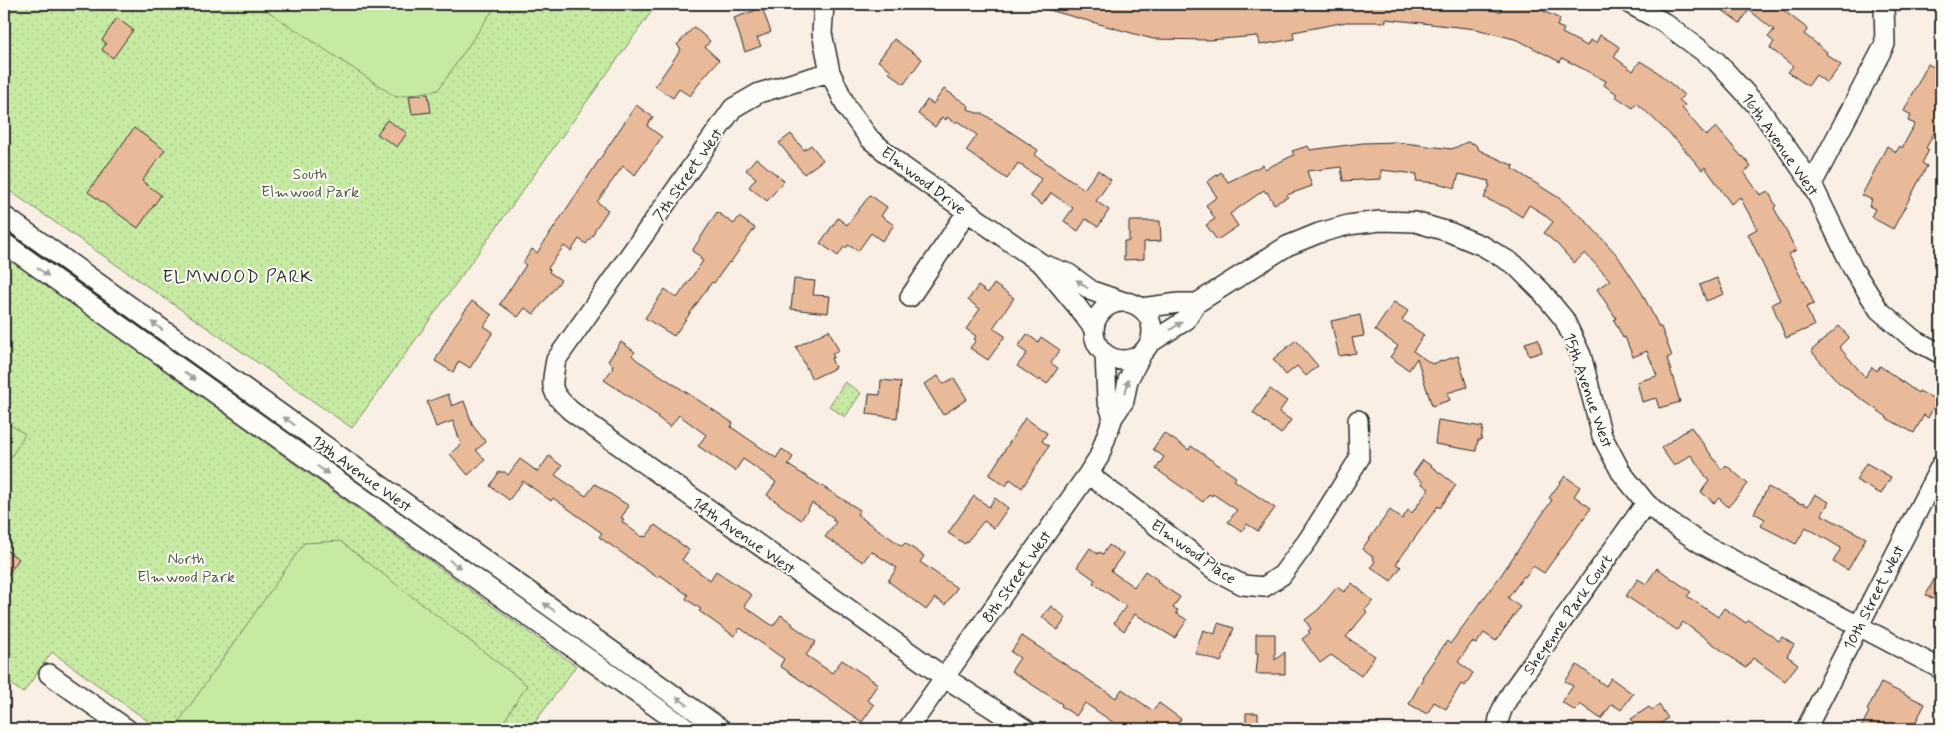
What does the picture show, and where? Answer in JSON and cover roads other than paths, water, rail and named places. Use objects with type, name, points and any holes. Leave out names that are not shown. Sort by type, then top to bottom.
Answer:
[{"type":"street","points":[[824,4],[822,33],[830,72]]},
{"type":"street","name":"16th Avenue West","points":[[1630,4],[1663,22],[1716,61],[1759,108],[1812,184],[1854,269],[1879,310],[1913,339],[1941,354]]},
{"type":"street","points":[[1812,184],[1885,44],[1884,4]]},
{"type":"street","name":"Elmwood Drive","points":[[830,72],[847,108],[870,139],[902,166],[1042,264],[1069,274],[1092,291],[1124,302]]},
{"type":"street","name":"7th Street West","points":[[551,386],[556,360],[733,108],[759,93],[830,72]]},
{"type":"street","points":[[910,297],[967,212]]},
{"type":"street","name":"13th Avenue West","points":[[4,216],[721,729]]},
{"type":"street","name":"15th Avenue West","points":[[1146,349],[1186,320],[1197,303],[1287,246],[1318,233],[1348,225],[1380,221],[1415,222],[1450,232],[1483,246],[1515,265],[1541,291],[1564,319],[1581,355],[1602,436],[1621,472],[1646,503],[1669,522],[1702,544],[1941,669]]},
{"type":"street","name":"13th Avenue West","points":[[4,243],[687,729]]},
{"type":"street","name":"Elmwood Drive","points":[[1042,264],[1094,329]]},
{"type":"street","points":[[1124,302],[1141,308],[1148,315],[1152,324],[1152,334],[1146,349],[1132,360],[1113,359],[1105,354],[1095,339],[1094,329],[1100,313],[1107,307],[1124,302]]},
{"type":"street","points":[[1141,308],[1179,303],[1197,303]]},
{"type":"street","name":"8th Street West","points":[[908,729],[1099,457],[1113,417],[1124,401],[1128,380],[1146,349]]},
{"type":"street","points":[[1105,354],[1107,400],[1113,417]]},
{"type":"street","name":"14th Avenue West","points":[[551,386],[559,400],[570,411],[944,676],[1025,729]]},
{"type":"street","name":"Elmwood Place","points":[[1088,474],[1216,570],[1243,585],[1264,587],[1282,575],[1308,540],[1360,459],[1358,420]]},
{"type":"street","name":"10th Street West","points":[[1806,729],[1941,465]]},
{"type":"street","name":"Sheyenne Park Court","points":[[1498,729],[1497,723],[1503,707],[1513,690],[1646,503]]},
{"type":"street","points":[[49,674],[127,729]]},
{"type":"district","name":"ELMWOOD PARK","points":[[238,276]]},
{"type":"park label","name":"South Elmwood Park","points":[[310,182]]},
{"type":"park label","name":"North Elmwood Park","points":[[186,567]]}]
